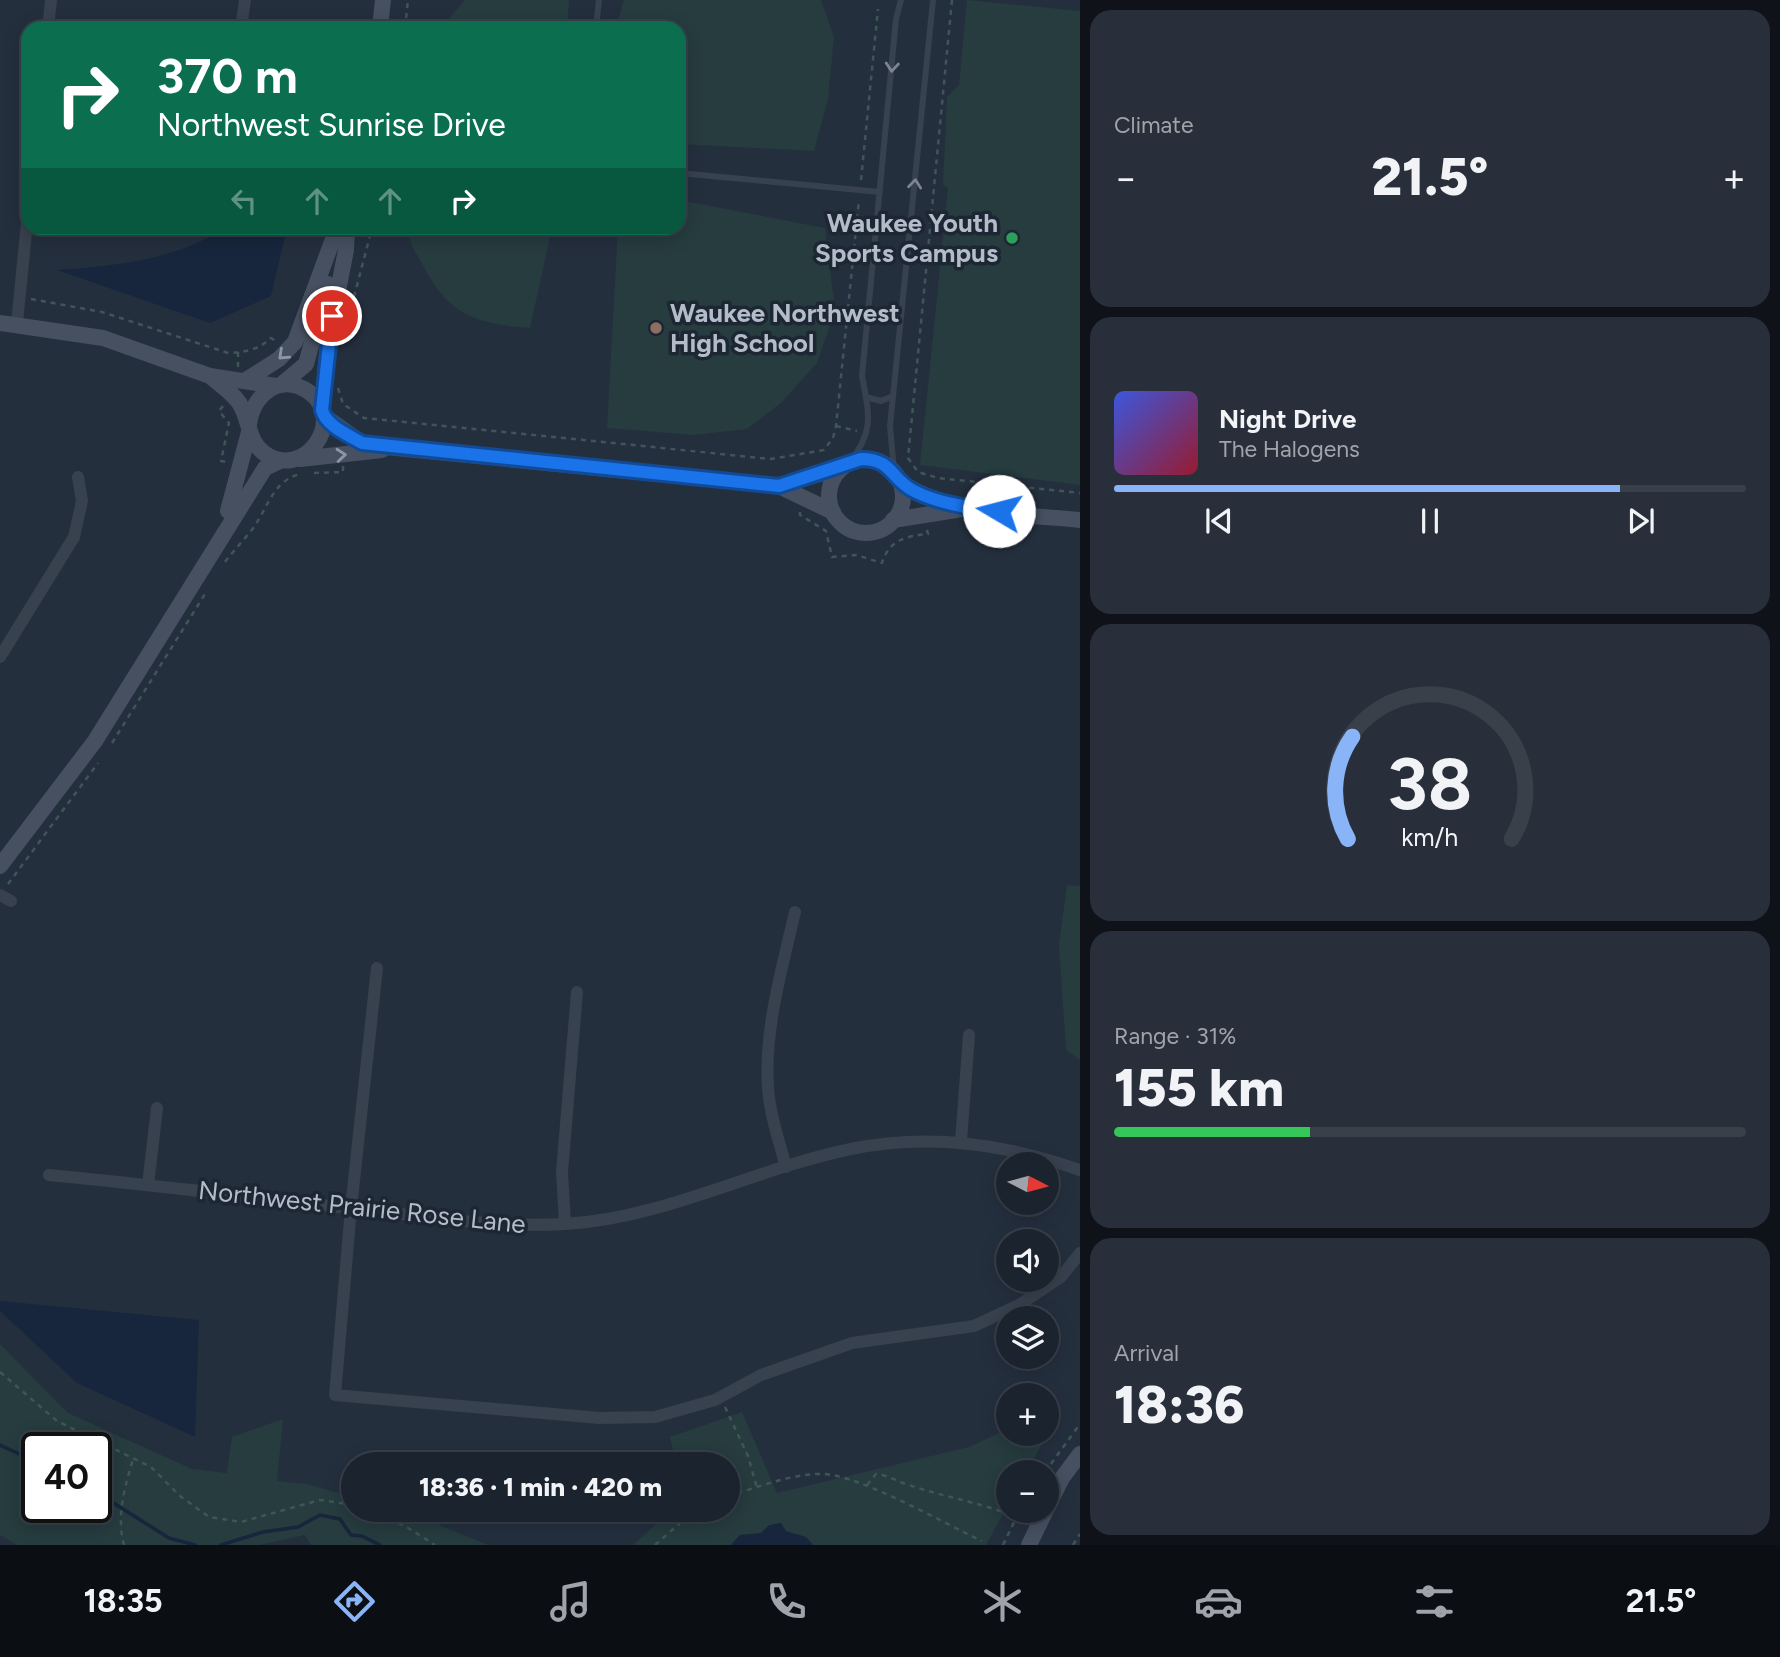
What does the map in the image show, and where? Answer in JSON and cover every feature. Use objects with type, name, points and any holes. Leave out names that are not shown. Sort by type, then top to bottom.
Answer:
[{"type":"street","points":[[49,21],[51,0]]},
{"type":"street","points":[[242,21],[245,0]]},
{"type":"street","points":[[381,21],[383,0]]},
{"type":"street","points":[[17,323],[26,235]]},
{"type":"street","points":[[246,380],[279,359],[295,342],[333,239],[337,235]]},
{"type":"street","points":[[204,562],[237,488],[255,401],[300,371],[310,354],[342,235]]},
{"type":"street","points":[[0,866],[95,741],[265,468],[312,450],[324,429],[328,342],[346,250],[345,235]]},
{"type":"street","points":[[0,323],[17,323],[103,338],[211,376],[301,387],[312,394],[323,413],[362,443],[779,486],[834,512]]},
{"type":"street","points":[[211,376],[239,402],[249,429],[263,452],[286,460],[391,448]]},
{"type":"street","points":[[779,486],[873,459],[914,491],[971,508],[1080,520]]},
{"type":"street","points":[[846,465],[832,481],[829,493],[834,512],[843,525],[865,533],[877,531],[893,520],[901,507],[897,477]]},
{"type":"street","points":[[0,657],[74,537],[82,501],[78,477]]},
{"type":"street","points":[[893,520],[971,508]]},
{"type":"street","points":[[786,1167],[768,1088],[769,1044],[775,1000],[795,912]]},
{"type":"street","points":[[377,968],[351,1208],[335,1395],[628,1419],[685,1411],[720,1397],[761,1374],[852,1343],[974,1326],[1020,1306],[1061,1276],[1080,1253]]},
{"type":"street","points":[[565,1224],[562,1172],[577,992]]},
{"type":"street","points":[[961,1141],[969,1035]]},
{"type":"street","points":[[148,1185],[157,1108]]},
{"type":"street","name":"Northwest Prairie Rose Lane","points":[[49,1175],[497,1225],[602,1221],[649,1211],[852,1149],[903,1142],[961,1141],[1034,1154],[1080,1170]]},
{"type":"street","points":[[1059,1484],[1080,1454]]},
{"type":"street","points":[[1029,1545],[1040,1523]]},
{"type":"lane","points":[[597,21],[599,0]]},
{"type":"lane","points":[[846,465],[862,447],[870,427],[862,376],[896,19],[901,0]]},
{"type":"lane","points":[[897,477],[890,426],[933,0]]},
{"type":"lane","points":[[686,174],[880,192]]},
{"type":"lane","points":[[866,397],[881,401],[893,396]]},
{"type":"path","points":[[406,21],[408,0]]},
{"type":"path","points":[[952,0],[908,458],[918,472],[938,478],[1080,493]]},
{"type":"path","points":[[339,378],[343,404],[364,418],[771,459],[824,450],[833,438],[836,426],[878,9]]},
{"type":"path","points":[[348,318],[370,235]]},
{"type":"path","points":[[19,298],[102,312],[228,353],[248,352],[262,346],[271,338]]},
{"type":"path","points":[[219,411],[229,423],[220,461]]},
{"type":"path","points":[[312,473],[343,472]]},
{"type":"path","points":[[276,489],[288,477],[301,474]]},
{"type":"path","points":[[800,514],[826,531],[832,557],[856,555],[882,563],[885,553],[895,542],[928,534]]},
{"type":"path","points":[[0,1372],[57,1421],[151,1467],[199,1513],[219,1520],[240,1522],[320,1500],[341,1503]]},
{"type":"path","points":[[720,1397],[748,1455],[757,1488]]},
{"type":"path","points":[[1054,1460],[1080,1424]]},
{"type":"path","points":[[124,1545],[122,1520],[125,1486],[134,1457]]},
{"type":"path","points":[[740,1493],[823,1474],[866,1486],[982,1541]]},
{"type":"path","points":[[866,1486],[876,1474],[885,1475],[906,1484],[996,1509]]},
{"type":"path","points":[[396,1522],[435,1545]]},
{"type":"path","points":[[655,1545],[681,1522]]},
{"type":"path","points":[[1003,1545],[1013,1523]]},
{"type":"path","points":[[1073,1545],[1080,1534]]},
{"type":"green space","points":[[465,0],[569,0],[568,21],[447,21]]},
{"type":"green space","points":[[624,0],[821,0],[834,37],[828,99],[814,151],[686,144],[686,21],[618,21]]},
{"type":"green space","name":"Waukee Youth Sports Campus","points":[[967,0],[1080,11],[1080,485],[920,465],[948,188],[943,185],[947,97],[959,85]]},
{"type":"green space","points":[[686,201],[825,228],[835,311],[817,363],[781,403],[747,429],[693,435],[607,428],[618,235],[686,235]]},
{"type":"green space","points":[[409,235],[550,235],[530,328],[478,319],[453,305],[431,280]]},
{"type":"green space","points":[[1067,885],[1080,886],[1080,1060],[1066,1050],[1059,945]]},
{"type":"green space","points":[[0,1344],[68,1413],[110,1432],[21,1432],[21,1523],[112,1523],[112,1433],[192,1469],[227,1473],[232,1437],[283,1419],[277,1481],[307,1484],[341,1494],[341,1522],[432,1522],[488,1545],[311,1545],[305,1535],[260,1545],[17,1545],[0,1535]]},
{"type":"green space","points":[[742,1412],[777,1493],[969,1447],[996,1435],[996,1446],[1041,1446],[1033,1460],[996,1460],[998,1523],[986,1545],[633,1545],[658,1522],[740,1522],[740,1452],[673,1452],[670,1437]]},
{"type":"water","points":[[213,235],[285,235],[271,296],[210,323],[57,270],[144,260],[186,248]]},
{"type":"water","points":[[0,1301],[199,1320],[195,1437],[77,1383],[0,1311]]},
{"type":"water","points":[[781,1523],[786,1531],[806,1537],[813,1545],[731,1545],[740,1535],[761,1533],[769,1525]]},
{"type":"waterway","points":[[0,1445],[21,1455]]},
{"type":"waterway","points":[[112,1502],[169,1538],[195,1545]]},
{"type":"waterway","points":[[221,1545],[263,1532],[298,1527],[320,1515],[340,1519],[351,1535],[362,1536],[380,1545]]},
{"type":"place","name":"Waukee Youth Sports Campus","points":[[1012,238]]},
{"type":"place","name":"Waukee Northwest High School","points":[[656,328]]},
{"type":"route","points":[[332,316],[322,410],[335,427],[362,443],[779,486],[844,467],[861,459],[873,459],[894,471],[901,482],[914,491],[971,508],[999,511]]}]
